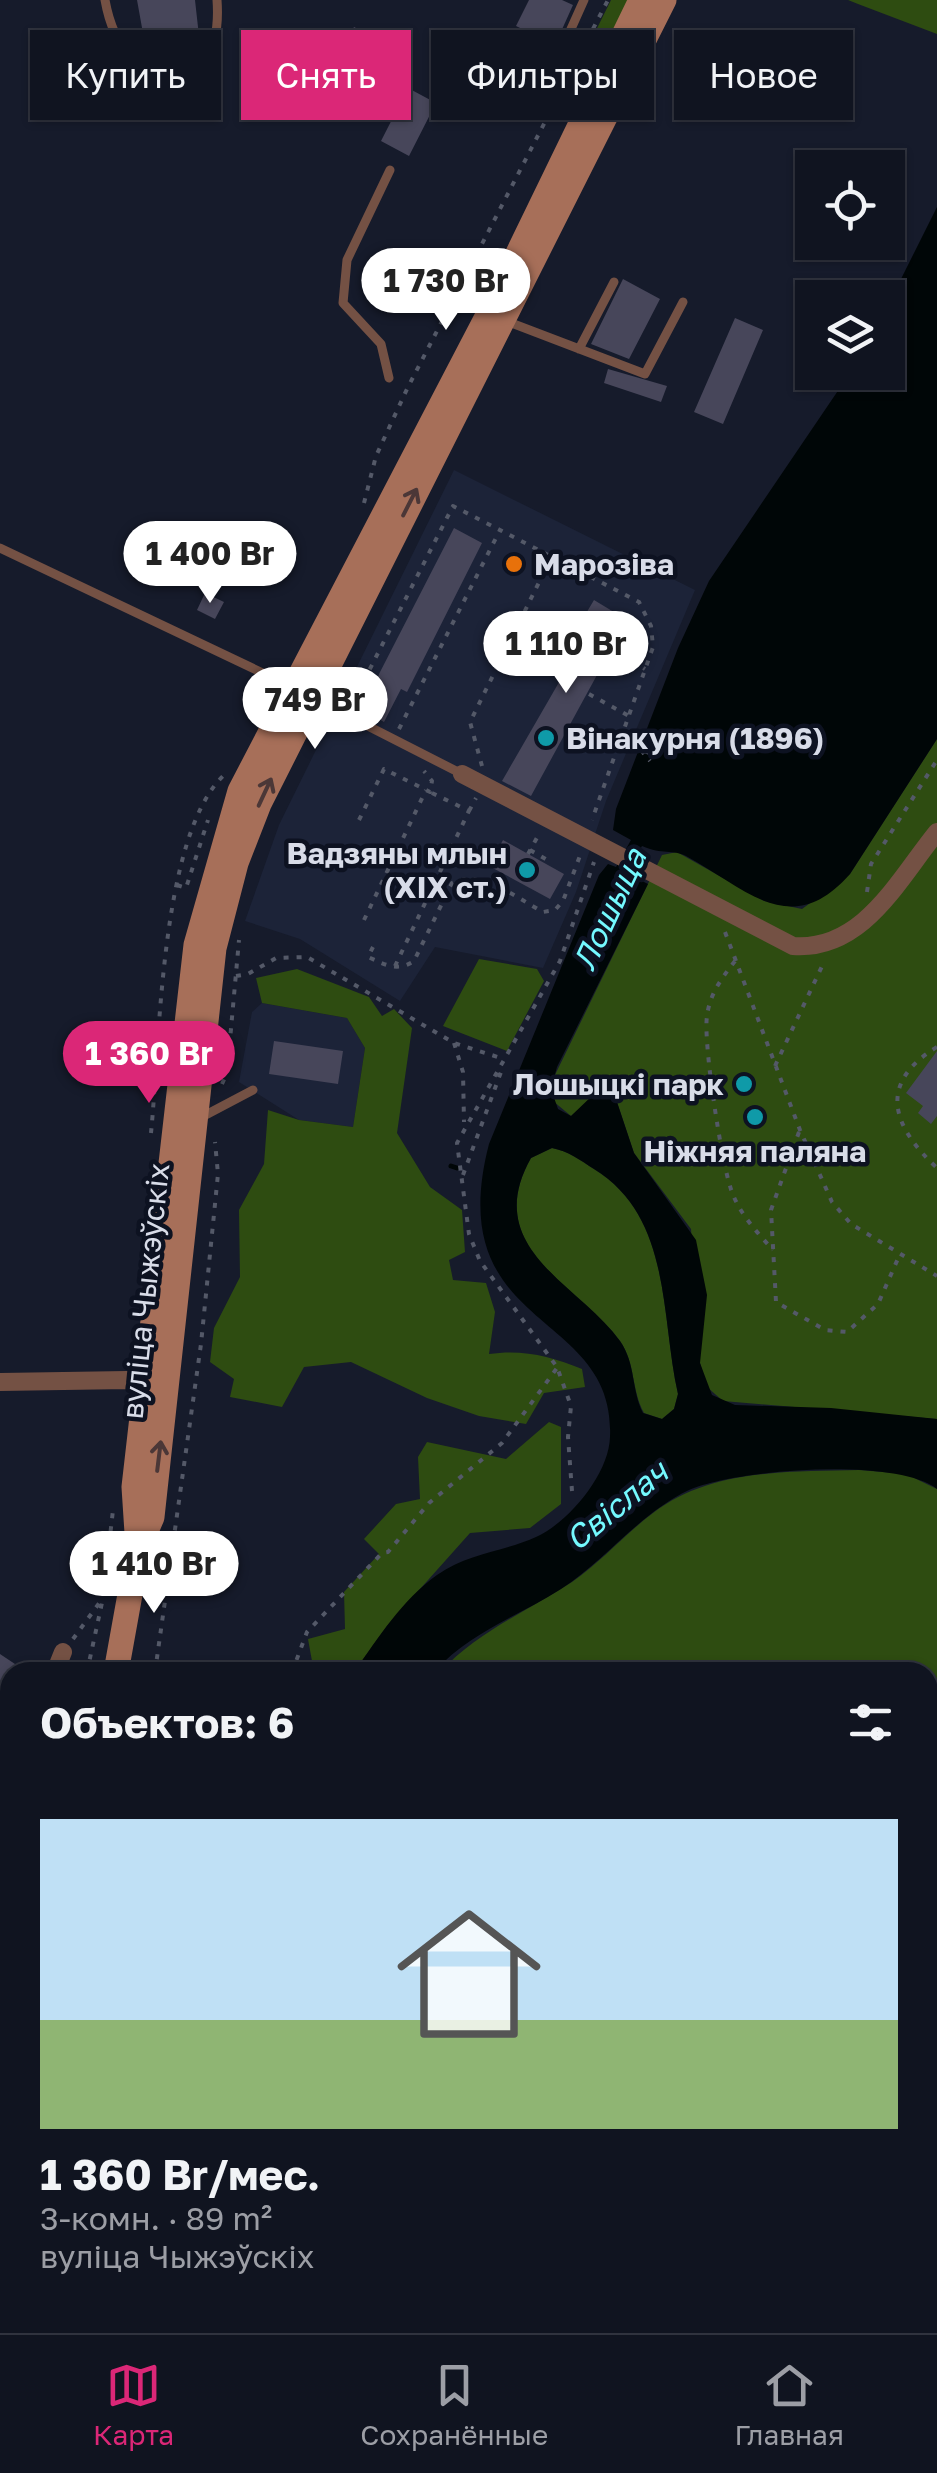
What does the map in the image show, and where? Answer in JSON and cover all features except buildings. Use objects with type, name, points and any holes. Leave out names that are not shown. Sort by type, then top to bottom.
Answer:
[{"type":"street","name":"вуліца Чыжэўскіх","points":[[118,1662],[138,1550],[152,1517],[156,1385],[195,1117],[196,945],[240,791],[302,693],[504,320],[592,126],[641,0]]},
{"type":"street","name":"вуліца Чыжэўскіх","points":[[302,693],[436,406],[664,0]]},
{"type":"street","points":[[462,774],[654,871],[717,910],[793,946],[832,944],[857,929],[937,832]]},
{"type":"street","points":[[0,1382],[156,1385]]},
{"type":"street","points":[[59,1662],[63,1652]]},
{"type":"lane","points":[[105,0],[113,34],[125,55],[143,72],[164,80],[184,77],[213,50],[219,30],[217,0]]},
{"type":"lane","points":[[569,30],[584,0]]},
{"type":"lane","points":[[576,120],[592,126]]},
{"type":"lane","points":[[389,378],[381,344],[343,303],[347,260],[390,170]]},
{"type":"lane","points":[[579,350],[614,282]]},
{"type":"lane","points":[[504,320],[646,374],[682,302]]},
{"type":"lane","points":[[0,548],[462,774]]},
{"type":"lane","points":[[195,1117],[253,1090]]},
{"type":"path","points":[[593,30],[608,0]]},
{"type":"path","points":[[363,508],[376,456],[407,389],[546,120]]},
{"type":"path","points":[[350,708],[453,506],[639,602],[651,626],[653,647],[620,742],[597,842],[560,962],[456,1143],[469,1234],[480,1262],[557,1367],[572,1406],[568,1436],[572,1491]]},
{"type":"path","points":[[398,733],[500,530]]},
{"type":"path","points":[[394,968],[486,778],[470,722],[552,556]]},
{"type":"path","points":[[611,646],[645,668]]},
{"type":"path","points":[[590,694],[629,716]]},
{"type":"path","points":[[620,742],[653,755]]},
{"type":"path","points":[[874,910],[866,890],[872,864],[937,760]]},
{"type":"path","points":[[364,920],[432,781],[419,767]]},
{"type":"path","points":[[359,820],[384,769],[469,811]]},
{"type":"path","points":[[175,885],[186,888],[196,858],[215,798],[204,794]]},
{"type":"path","points":[[546,864],[548,861],[529,852],[548,817]]},
{"type":"path","points":[[373,947],[368,957],[394,968],[414,961],[452,883],[465,877],[478,879],[543,912],[555,910],[597,842]]},
{"type":"path","points":[[717,910],[800,1130],[841,1215],[937,1276]]},
{"type":"path","points":[[156,1662],[201,1344],[218,1174],[195,1117],[227,1073],[238,934]]},
{"type":"path","points":[[775,1066],[832,944]]},
{"type":"path","points":[[236,976],[248,974],[276,958],[307,956],[454,1043],[506,1059]]},
{"type":"path","points":[[735,960],[713,990],[706,1017],[708,1049],[730,1188],[746,1219],[773,1250]]},
{"type":"path","points":[[454,1043],[463,1072],[462,1128]]},
{"type":"path","points":[[937,1047],[912,1066],[897,1090],[902,1132],[937,1168]]},
{"type":"path","points":[[462,1179],[506,1059]]},
{"type":"path","points":[[800,1130],[771,1210],[776,1302],[825,1330],[847,1332],[878,1304],[900,1254]]},
{"type":"path","points":[[296,1662],[306,1632],[388,1552],[429,1503],[502,1443],[557,1367]]},
{"type":"path","points":[[89,1662],[102,1598],[113,1506]]},
{"type":"path","points":[[63,1652],[102,1598]]},
{"type":"shaded area","points":[[454,470],[695,590],[606,801],[576,892],[543,968],[435,947],[400,1001],[300,939],[245,921],[279,825]]},
{"type":"shaded area","points":[[262,1003],[347,1018],[365,1048],[353,1127],[299,1120],[239,1082],[252,1012]]},
{"type":"green space","points":[[611,0],[628,0],[615,30],[596,30]]},
{"type":"green space","points":[[848,0],[937,0],[937,34],[858,4]]},
{"type":"green space","name":"Лошыцкі парк","points":[[937,739],[937,1419],[723,1401],[707,1387],[700,1363],[691,1229],[634,1153],[614,1093],[601,1090],[571,1116],[553,1101],[553,1079],[662,855],[677,852],[764,901],[802,909],[850,874]]},
{"type":"green space","points":[[479,959],[537,969],[544,981],[507,1051],[443,1026]]},
{"type":"green space","points":[[297,969],[369,997],[382,1016],[394,1009],[412,1028],[397,1133],[430,1187],[462,1210],[465,1252],[449,1260],[453,1280],[486,1283],[495,1312],[489,1354],[536,1355],[582,1369],[585,1387],[544,1393],[526,1424],[479,1416],[427,1398],[351,1362],[304,1367],[282,1407],[230,1397],[234,1379],[210,1362],[214,1328],[240,1277],[239,1210],[264,1164],[268,1110],[299,1120],[353,1127],[365,1048],[347,1018],[262,1003],[256,978]]},
{"type":"green space","name":"Лошыцкі парк","points":[[552,1148],[579,1159],[619,1189],[638,1213],[650,1240],[664,1300],[678,1394],[674,1409],[662,1419],[644,1413],[620,1341],[541,1262],[526,1241],[518,1217],[518,1190],[531,1158]]},
{"type":"green space","points":[[549,1422],[561,1427],[561,1504],[530,1528],[470,1533],[387,1626],[361,1662],[312,1662],[308,1639],[345,1629],[344,1592],[379,1554],[364,1539],[396,1504],[420,1499],[418,1457],[427,1442],[506,1459]]},
{"type":"green space","points":[[806,1471],[906,1474],[937,1489],[937,1662],[451,1662],[486,1633],[583,1574],[643,1521],[676,1498],[725,1480]]},
{"type":"water","points":[[937,207],[937,739],[850,874],[829,894],[808,904],[788,906],[769,902],[686,856],[642,846],[626,873],[648,884],[557,1067],[551,1089],[558,1109],[571,1116],[595,1093],[614,1093],[634,1153],[696,1240],[707,1295],[700,1363],[712,1395],[735,1405],[831,1408],[937,1419],[937,1489],[916,1479],[853,1470],[777,1472],[711,1483],[671,1500],[561,1589],[478,1636],[444,1662],[361,1662],[392,1620],[437,1575],[461,1562],[536,1537],[574,1509],[595,1481],[608,1451],[605,1395],[587,1363],[507,1286],[488,1252],[480,1206],[489,1144],[599,875],[608,864],[616,867],[631,840],[613,830],[616,809],[678,648],[709,581],[838,390],[905,390],[905,280],[900,280]],"holes":[[[552,1148],[584,1162],[619,1189],[638,1213],[650,1240],[664,1300],[678,1394],[674,1409],[662,1419],[643,1413],[629,1359],[620,1341],[541,1262],[526,1240],[518,1217],[518,1189],[531,1158]]]},
{"type":"waterway","points":[[451,1166],[457,1168]]},
{"type":"place","name":"Марозіва","points":[[514,564]]},
{"type":"place","name":"Вінакурня (1896)","points":[[546,738]]},
{"type":"place","name":"Вадзяны млын (XIX ст.)","points":[[527,870]]},
{"type":"place","name":"Лошыцкі парк","points":[[744,1084]]},
{"type":"place","name":"Ніжняя паляна","points":[[755,1117]]},
{"type":"water label","name":"Лошыца","points":[[609,909]]},
{"type":"water label","name":"Свіслач","points":[[616,1505]]}]
